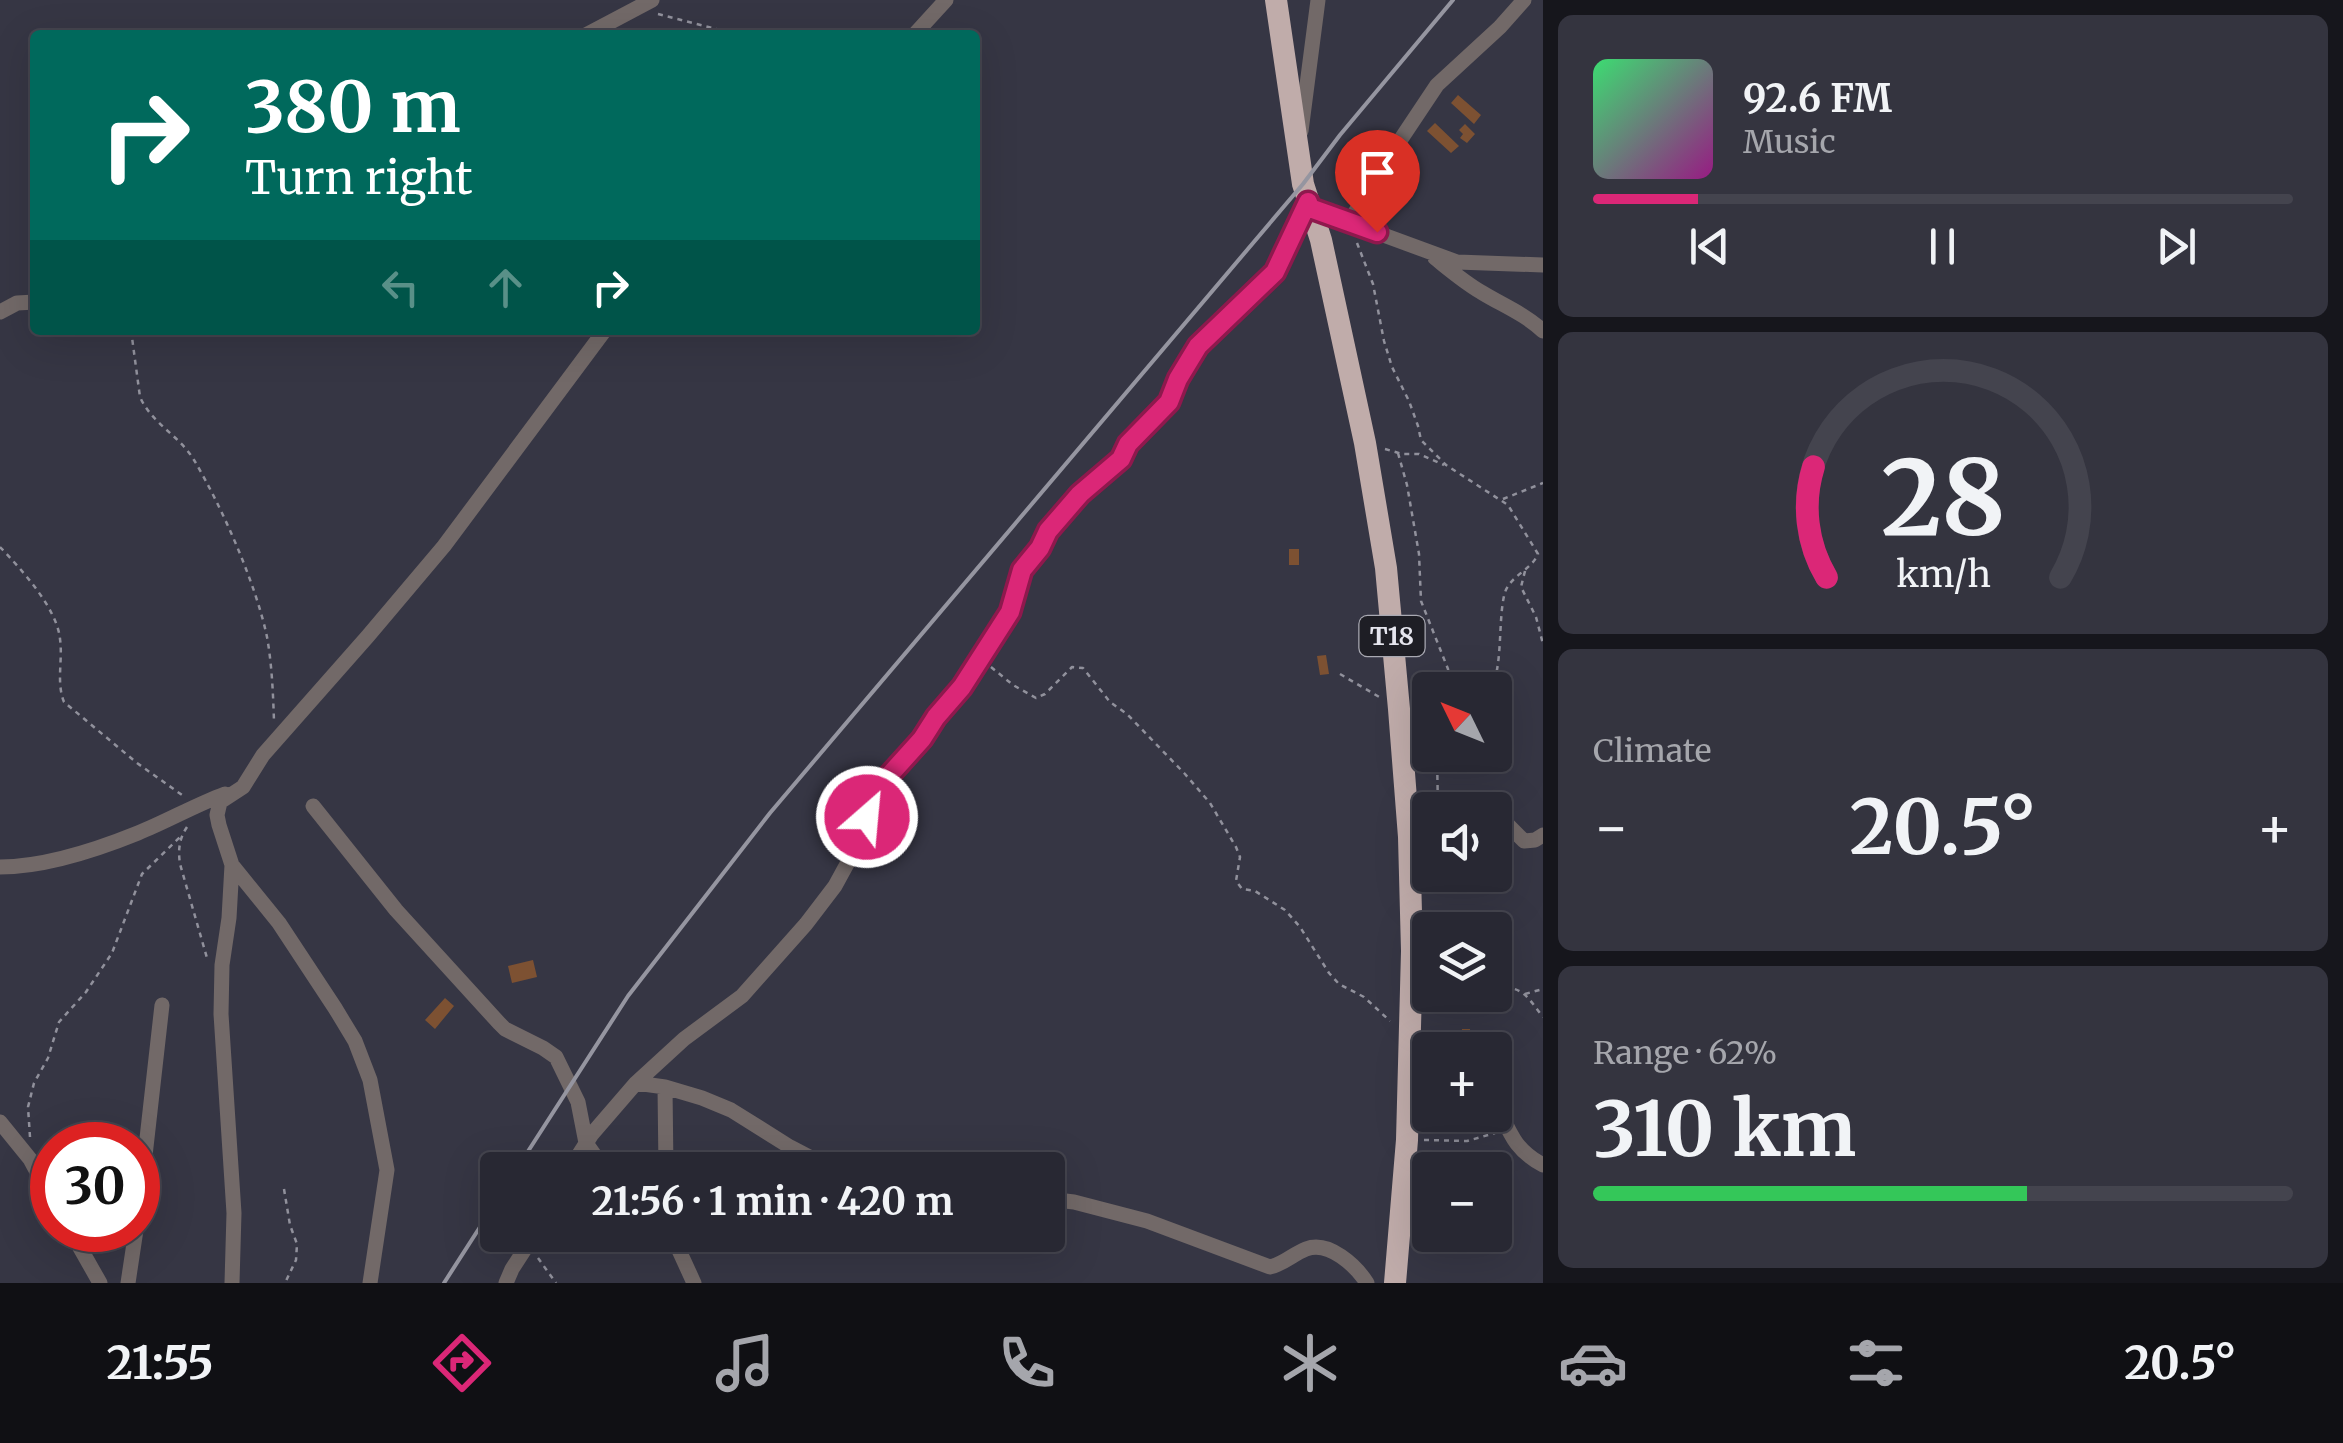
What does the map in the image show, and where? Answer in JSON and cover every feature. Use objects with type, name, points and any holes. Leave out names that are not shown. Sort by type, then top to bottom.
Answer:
[{"type":"highway","name":"T18","points":[[1276,0],[1303,184],[1325,257],[1365,443],[1386,568],[1409,837],[1412,951],[1407,1140],[1395,1283]]},
{"type":"street","points":[[595,30],[652,0]]},
{"type":"street","points":[[919,30],[946,0]]},
{"type":"street","points":[[1299,150],[1318,0]]},
{"type":"street","points":[[1350,222],[1370,184],[1436,85],[1524,0]]},
{"type":"street","points":[[580,1152],[636,1084],[684,1040],[742,996],[806,924],[847,864],[876,790],[962,687],[1010,612],[1022,570],[1048,531],[1080,494],[1121,459],[1128,444],[1169,402],[1198,346],[1275,272],[1309,205],[1426,252],[1468,264],[1543,265]]},
{"type":"street","points":[[1426,252],[1482,294],[1530,319],[1543,331]]},
{"type":"street","points":[[3,307],[30,303]]},
{"type":"street","points":[[232,1283],[234,1213],[221,1014],[232,865],[217,815],[220,802],[243,787],[263,755],[444,546],[601,335]]},
{"type":"street","points":[[0,867],[51,860],[104,846],[193,812],[243,787]]},
{"type":"street","points":[[313,806],[396,910],[498,1023],[556,1057],[578,1102],[586,1144],[593,1152]]},
{"type":"street","points":[[1512,827],[1524,841],[1543,835]]},
{"type":"street","points":[[232,865],[279,923],[335,1008],[370,1080],[387,1170],[370,1283]]},
{"type":"street","points":[[149,1122],[162,1004]]},
{"type":"street","points":[[636,1084],[702,1098],[730,1110],[800,1152]]},
{"type":"street","points":[[665,1088],[666,1152]]},
{"type":"street","points":[[0,1122],[30,1159]]},
{"type":"street","points":[[1510,1132],[1526,1156],[1543,1165]]},
{"type":"street","points":[[1065,1201],[1147,1221],[1270,1268],[1307,1248],[1330,1250],[1355,1266],[1367,1283]]},
{"type":"street","points":[[82,1252],[100,1283]]},
{"type":"street","points":[[128,1283],[133,1252]]},
{"type":"street","points":[[506,1283],[523,1252]]},
{"type":"street","points":[[680,1252],[694,1283]]},
{"type":"path","points":[[632,10],[721,30]]},
{"type":"path","points":[[1350,222],[1373,284],[1392,367],[1409,402],[1418,436],[1446,465]]},
{"type":"path","points":[[131,335],[144,406],[192,458],[257,599],[272,674],[276,742]]},
{"type":"path","points":[[1365,443],[1398,454],[1419,454],[1446,465],[1502,499],[1540,555],[1511,582],[1504,596],[1495,672]]},
{"type":"path","points":[[1398,454],[1418,554],[1421,601],[1448,672]]},
{"type":"path","points":[[1502,499],[1543,484]]},
{"type":"path","points":[[0,546],[46,604],[58,626],[64,702],[193,812],[178,850],[182,878],[209,967]]},
{"type":"path","points":[[1526,568],[1521,587],[1536,616],[1543,644]]},
{"type":"path","points":[[979,659],[1036,698],[1072,667],[1083,668],[1110,702],[1127,714],[1210,803],[1240,857],[1238,885],[1255,890],[1285,910],[1338,984],[1364,997],[1410,1039]]},
{"type":"path","points":[[1340,674],[1399,709]]},
{"type":"path","points":[[30,1130],[28,1107],[34,1083],[48,1058],[59,1022],[86,992],[112,953],[142,874],[182,834]]},
{"type":"path","points":[[1512,988],[1524,994],[1543,1017]]},
{"type":"path","points":[[1524,994],[1543,989]]},
{"type":"path","points":[[1407,1140],[1467,1141],[1495,1132]]},
{"type":"path","points":[[284,1189],[297,1244],[296,1260],[285,1283]]},
{"type":"path","points":[[538,1252],[556,1283]]},
{"type":"building","points":[[1458,95],[1481,115],[1474,124],[1451,103]]},
{"type":"building","points":[[1435,123],[1459,146],[1451,153],[1427,131]]},
{"type":"building","points":[[1465,124],[1475,134],[1467,143],[1460,138],[1463,134],[1459,130]]},
{"type":"building","points":[[1289,549],[1299,549],[1299,565],[1289,565]]},
{"type":"building","points":[[1326,655],[1329,674],[1320,675],[1317,656]]},
{"type":"building","points":[[533,960],[537,977],[512,983],[508,966]]},
{"type":"building","points":[[445,998],[454,1006],[435,1029],[425,1020]]},
{"type":"railway","points":[[528,1152],[628,996],[770,813],[1303,184],[1453,0]]},
{"type":"railway","points":[[444,1283],[480,1227]]},
{"type":"route","points":[[867,817],[881,782],[922,739],[962,687],[1010,612],[1022,570],[1048,531],[1080,494],[1124,456],[1128,444],[1169,402],[1198,346],[1275,272],[1308,202],[1310,208],[1377,232]]}]
